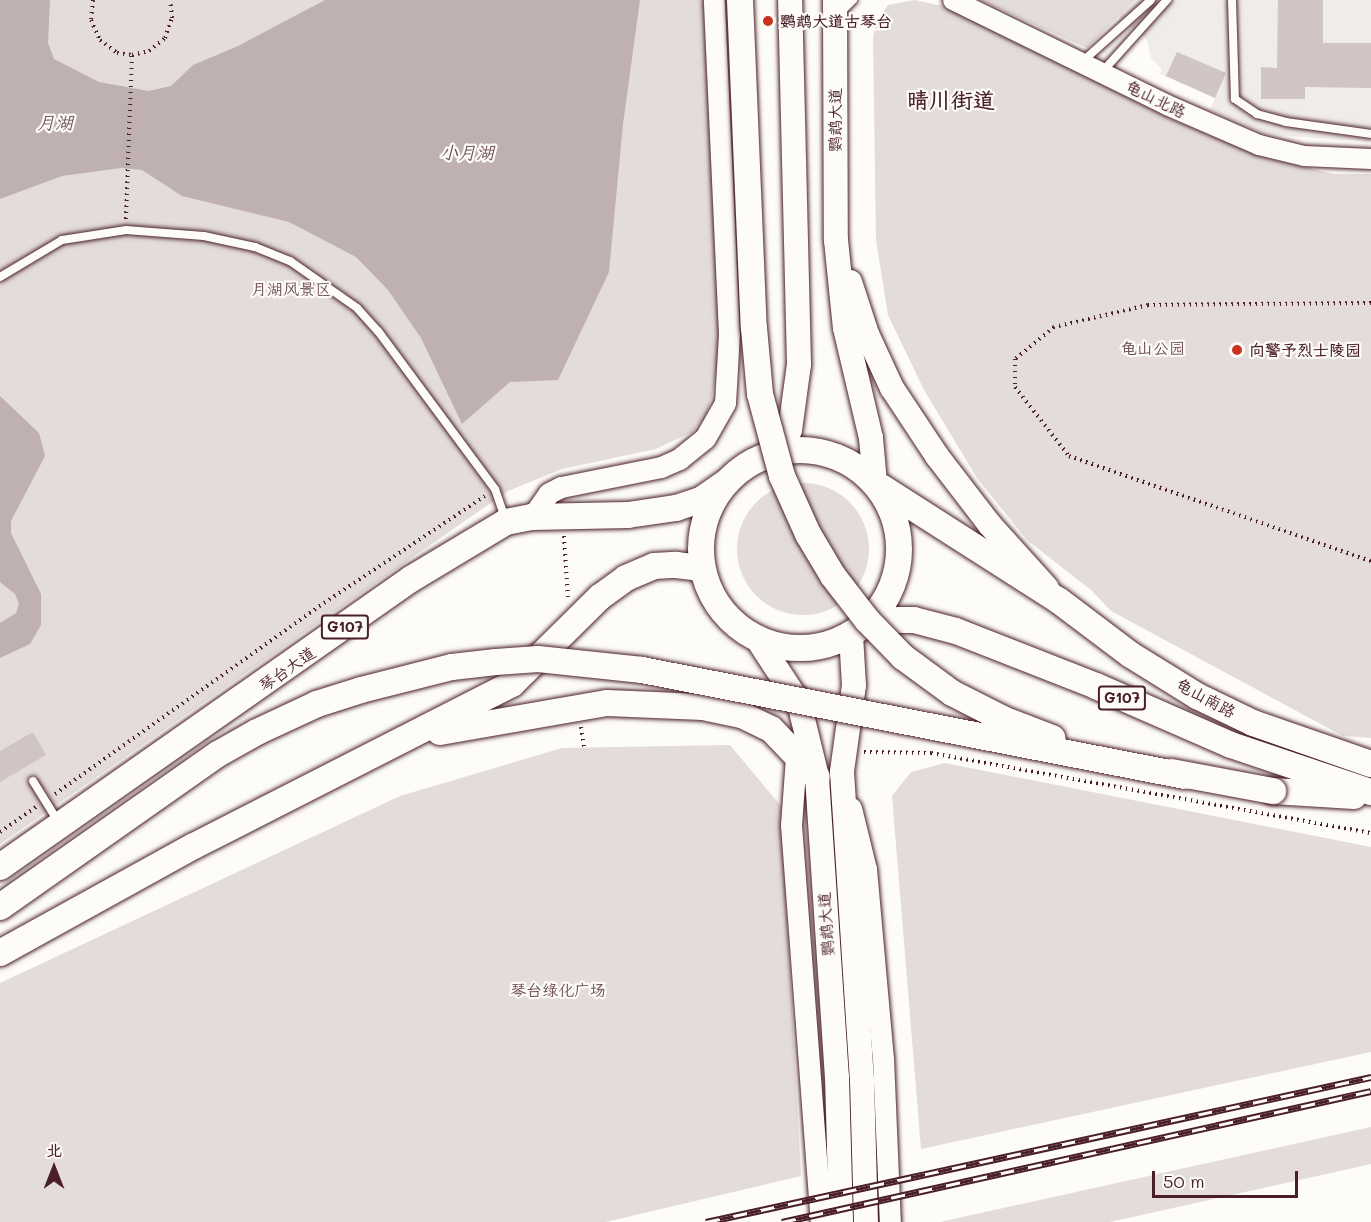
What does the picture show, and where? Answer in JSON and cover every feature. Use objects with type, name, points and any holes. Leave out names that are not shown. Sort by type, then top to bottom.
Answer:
[{"type":"highway","points":[[740,0],[760,394],[782,476],[808,534],[867,620],[903,657],[952,693],[1002,719],[1075,746],[1185,776]]},
{"type":"highway","name":"G107","points":[[1058,600],[875,483],[853,464],[826,453],[796,450],[768,455],[746,466],[727,482],[709,509],[700,540],[703,572],[723,612],[758,640],[805,649],[860,628],[914,620],[956,631],[1096,686],[1231,746],[1371,792]]},
{"type":"highway","name":"琴台大道","points":[[0,867],[411,579],[506,522],[532,517],[628,515],[676,508],[700,500],[727,482]]},
{"type":"highway","name":"G107","points":[[860,628],[888,597],[899,568],[900,548],[892,508],[875,483]]},
{"type":"highway","points":[[0,953],[194,846],[512,684],[600,597],[626,578],[654,566],[676,565],[702,568],[703,572]]},
{"type":"highway","name":"龟山南路","points":[[1058,600],[1131,655],[1197,696],[1253,723],[1371,764]]},
{"type":"highway","points":[[0,907],[218,754],[257,732],[317,704],[361,690],[452,667],[496,662],[538,659],[642,670],[1185,776],[1273,791],[1371,797]]},
{"type":"highway","points":[[407,738],[549,711],[653,703],[742,715],[771,729],[817,777]]},
{"type":"main road","points":[[532,517],[549,494],[561,487],[661,467],[679,459],[705,438],[725,403],[729,333],[714,0]]},
{"type":"main road","points":[[768,455],[790,430],[796,401],[800,322],[790,0]]},
{"type":"main road","name":"鹦鹉大道","points":[[834,10],[836,240]]},
{"type":"main road","points":[[836,240],[845,328],[871,438],[875,483]]},
{"type":"main road","points":[[836,240],[867,334],[892,388],[937,456],[990,525],[1058,600]]},
{"type":"main road","name":"鹦鹉大道","points":[[860,628],[843,762],[862,1080],[866,1222]]},
{"type":"main road","name":"鹦鹉大道","points":[[758,640],[799,704],[817,777],[837,1077],[841,1222]]},
{"type":"main road","points":[[796,757],[791,825],[821,1222]]},
{"type":"main road","points":[[843,762],[866,869],[883,1058],[890,1222]]},
{"type":"street","name":"龟山北路","points":[[953,0],[1259,145],[1304,156],[1371,159]]},
{"type":"lane","points":[[834,10],[853,0]]},
{"type":"lane","points":[[1082,62],[1151,0]]},
{"type":"lane","points":[[1102,72],[1167,0]]},
{"type":"lane","points":[[1232,0],[1235,99],[1257,114],[1286,122],[1371,134]]},
{"type":"lane","points":[[0,277],[62,240],[126,230],[204,236],[255,247],[290,261],[357,308],[408,369],[495,489],[506,522]]},
{"type":"lane","points":[[33,781],[60,825]]},
{"type":"path","points":[[93,0],[91,20],[100,40],[117,53],[132,55],[149,51],[165,38],[172,18],[170,0]]},
{"type":"path","points":[[126,220],[132,55]]},
{"type":"path","points":[[1371,303],[1148,305],[1054,327],[1015,359],[1015,387],[1069,456],[1371,561]]},
{"type":"path","points":[[0,832],[324,603],[495,489]]},
{"type":"path","points":[[843,762],[931,753],[1371,833]]},
{"type":"shaded area","points":[[1135,0],[1371,0],[1371,142],[1265,134],[1210,110],[1215,98],[1160,74],[1162,69],[1151,58],[1147,39],[1118,17]]},
{"type":"green space","name":"月湖风景区","points":[[0,0],[707,0],[722,340],[711,400],[705,417],[692,432],[656,449],[562,469],[508,491],[0,844]]},
{"type":"green space","name":"龟山公园","points":[[915,0],[961,10],[1171,119],[1262,157],[1334,174],[1371,174],[1371,738],[1343,736],[1111,611],[1092,591],[1027,540],[977,478],[924,390],[888,315],[876,240],[873,37],[878,19],[888,5]]},
{"type":"green space","points":[[980,0],[1135,0],[1087,48]]},
{"type":"green space","points":[[803,483],[828,488],[850,502],[864,524],[869,549],[864,574],[850,596],[828,610],[803,615],[778,610],[756,596],[742,574],[737,549],[742,524],[756,502],[778,488]]},
{"type":"green space","name":"琴台绿化广场","points":[[730,745],[781,806],[801,1176],[606,1222],[0,1222],[0,983],[400,796],[562,748]]},
{"type":"green space","points":[[945,763],[1371,847],[1371,1052],[921,1149],[892,796],[911,772]]},
{"type":"green space","points":[[1371,1127],[1371,1164],[1110,1222],[940,1222]]},
{"type":"water","name":"小月湖","points":[[0,0],[50,0],[48,43],[54,59],[99,82],[149,91],[171,86],[193,65],[238,46],[325,0],[640,0],[623,124],[609,272],[558,380],[510,382],[462,424],[421,338],[388,290],[356,257],[289,222],[182,196],[142,170],[121,168],[62,176],[0,199]]},
{"type":"water","points":[[0,396],[39,433],[45,456],[11,521],[11,533],[41,594],[41,625],[30,644],[0,658],[0,623],[16,613],[19,604],[15,594],[0,582]]},
{"type":"building","points":[[1278,0],[1323,0],[1323,43],[1371,43],[1371,88],[1305,87],[1305,99],[1261,99],[1261,67],[1277,68]]},
{"type":"building","points":[[1177,52],[1226,73],[1215,98],[1166,76]]},
{"type":"building","points":[[33,732],[46,755],[0,782],[0,751]]},
{"type":"railway","points":[[706,1222],[1371,1077]]},
{"type":"railway","points":[[782,1222],[1371,1091]]},
{"type":"place","name":"鹦鹉大道古琴台","points":[[768,21]]},
{"type":"place","name":"向警予烈士陵园","points":[[1237,350]]},
{"type":"district","name":"晴川街道","points":[[951,100]]},
{"type":"water label","name":"月湖","points":[[55,122]]}]
